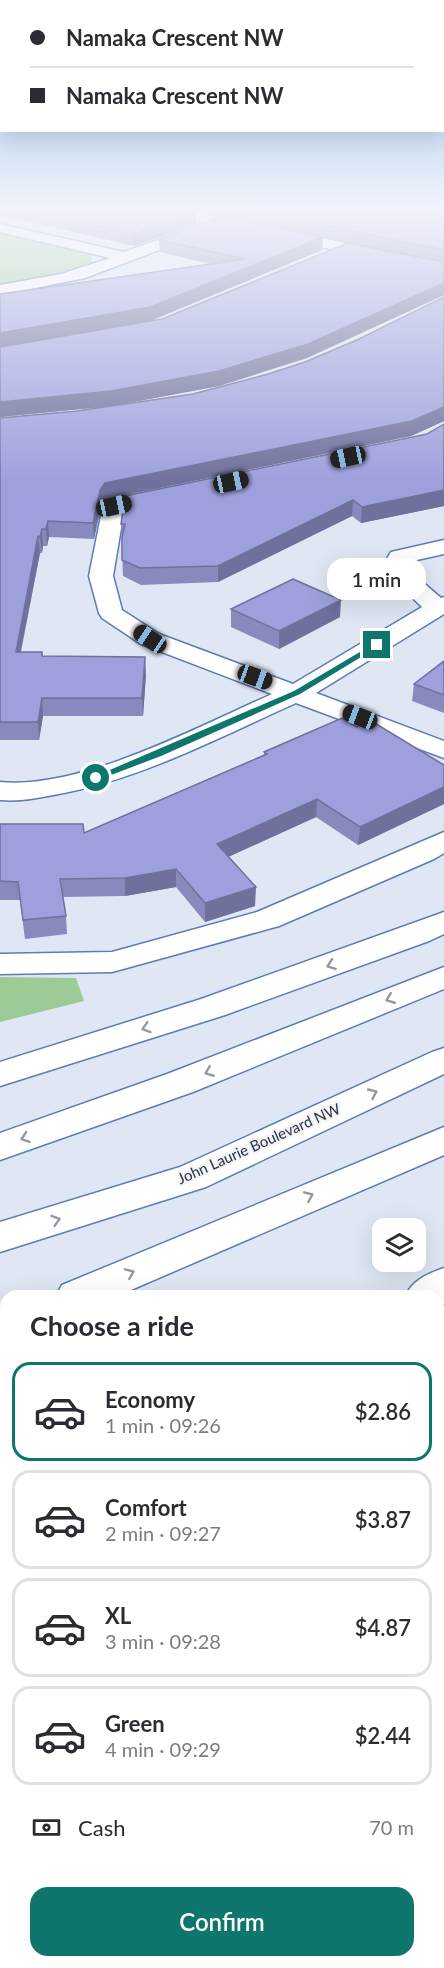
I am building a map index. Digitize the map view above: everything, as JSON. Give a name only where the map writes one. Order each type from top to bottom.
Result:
[{"type":"street","points":[[184,491],[114,506],[101,576],[111,613],[150,639],[444,750]]},
{"type":"street","points":[[0,791],[21,793],[96,778],[158,754],[297,693],[441,606],[393,568],[399,557],[444,547]]},
{"type":"street","points":[[0,964],[112,962],[257,922],[423,853],[444,841]]},
{"type":"street","points":[[0,1074],[213,1007],[418,934],[444,922]]},
{"type":"street","points":[[0,1147],[180,1083],[444,977]]},
{"type":"street","name":"John Laurie Boulevard NW","points":[[0,1238],[193,1177],[444,1060]]},
{"type":"street","points":[[90,1290],[444,1140]]},
{"type":"green space","points":[[0,977],[76,978],[84,1001],[0,1022]]},
{"type":"building","points":[[0,301],[165,301],[150,307],[0,333]]},
{"type":"building","points":[[206,301],[404,301],[308,344],[219,371],[111,391],[0,402],[0,347],[162,319]]},
{"type":"building","points":[[436,301],[444,301],[444,407],[412,421],[105,483],[100,490],[93,523],[48,521],[46,529],[42,529],[40,537],[38,536],[16,652],[42,652],[42,656],[145,657],[142,698],[42,698],[38,722],[0,722],[0,418],[77,411],[193,394],[305,362],[359,339]]},
{"type":"building","points":[[444,424],[444,490],[362,507],[353,500],[218,566],[140,568],[122,560],[122,538],[125,524],[121,524],[125,496],[427,434]]},
{"type":"building","points":[[293,579],[341,600],[279,631],[231,609]]},
{"type":"building","points":[[444,661],[444,695],[414,684]]},
{"type":"building","points":[[342,718],[357,727],[368,719],[444,765],[444,787],[360,827],[317,799],[217,844],[256,887],[205,903],[176,869],[125,878],[60,879],[66,916],[23,920],[18,882],[0,881],[0,824],[83,824],[84,833],[267,754],[264,752]]},
{"type":"route","points":[[96,778],[158,754],[297,693],[377,645]]}]
